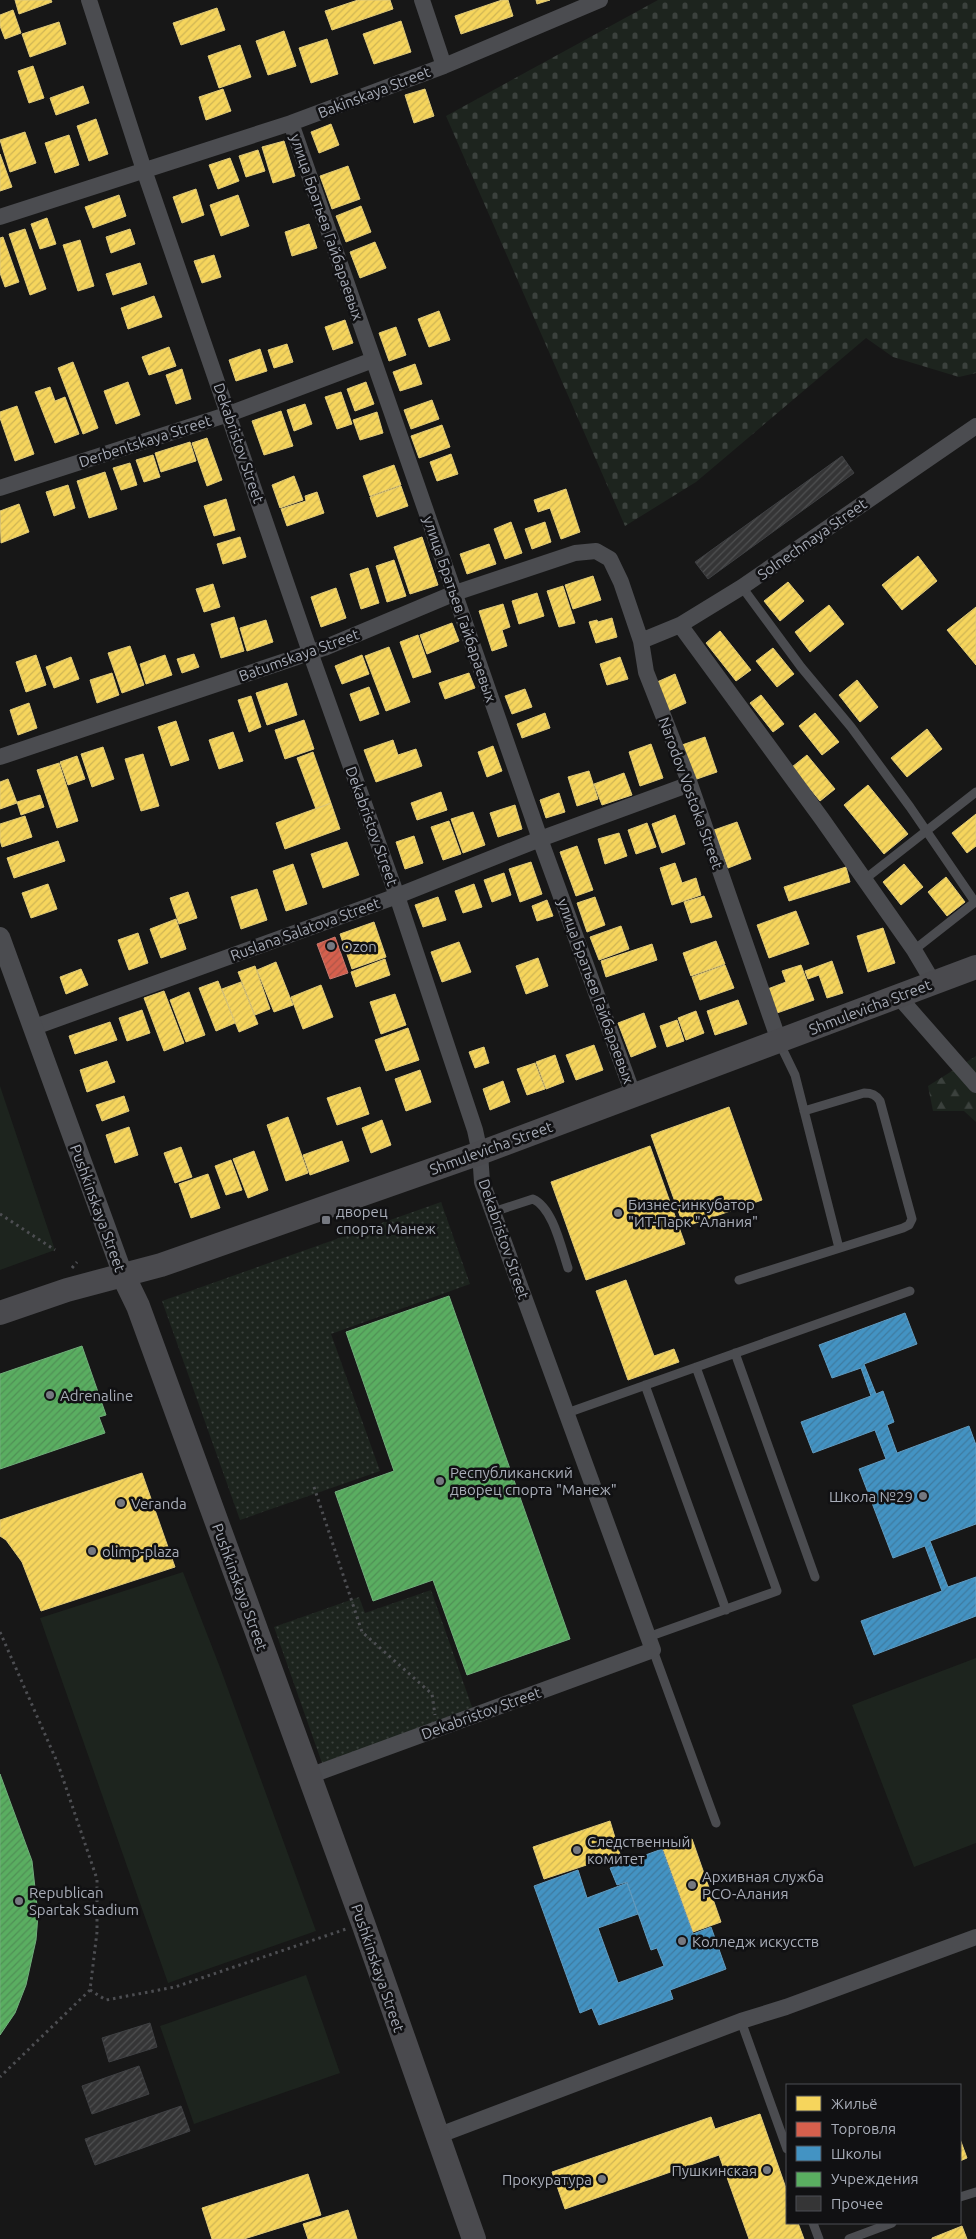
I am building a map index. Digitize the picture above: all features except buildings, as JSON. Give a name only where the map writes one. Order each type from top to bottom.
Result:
[{"type":"main road","name":"Shmulevicha Street","points":[[0,1313],[46,1297],[161,1265],[480,1153],[976,967]]},
{"type":"main road","name":"Pushkinskaya Street","points":[[123,1275],[138,1306],[363,1923],[474,2239]]},
{"type":"street","name":"Dekabristov Street","points":[[89,0],[144,170],[310,652],[397,896],[474,1130],[480,1153],[482,1182],[651,1644],[438,1729],[309,1776]]},
{"type":"street","points":[[422,0],[444,66]]},
{"type":"street","name":"Bakinskaya Street","points":[[0,217],[292,123],[444,66],[600,0]]},
{"type":"street","name":"улица Братьев Гайбараевых","points":[[292,123],[540,839],[634,1094]]},
{"type":"street","name":"Derbentskaya Street","points":[[0,488],[229,414],[373,360]]},
{"type":"street","name":"Solnechnaya Street","points":[[641,641],[680,624],[742,587],[976,426]]},
{"type":"street","name":"Batumskaya Street","points":[[0,757],[310,652],[455,593],[575,553],[596,551]]},
{"type":"street","name":"Narodov Vostoka Street","points":[[596,551],[610,559],[621,582],[641,641],[646,672],[690,784],[779,1041]]},
{"type":"street","points":[[680,624],[865,879],[914,950],[933,982]]},
{"type":"street","name":"Ruslana Salatova Street","points":[[32,1028],[397,896],[540,839],[690,784]]},
{"type":"street","name":"Pushkinskaya Street","points":[[0,937],[123,1275]]},
{"type":"street","points":[[898,996],[976,1086]]},
{"type":"street","points":[[437,2136],[741,2021],[786,2007],[976,1937]]},
{"type":"lane","points":[[742,587],[801,667],[851,727],[976,902],[914,950]]},
{"type":"lane","points":[[865,879],[976,792]]},
{"type":"lane","points":[[779,1041],[795,1075],[839,1248]]},
{"type":"lane","points":[[739,1280],[903,1228],[912,1219],[912,1213],[877,1096],[871,1093],[864,1093],[804,1112]]},
{"type":"lane","points":[[493,1212],[533,1199],[542,1203],[554,1228],[568,1268]]},
{"type":"lane","points":[[567,1413],[910,1291]]},
{"type":"lane","points":[[735,1353],[815,1577]]},
{"type":"lane","points":[[651,1644],[726,1610],[776,1591],[696,1367]]},
{"type":"lane","points":[[645,1385],[726,1610]]},
{"type":"lane","name":"Dekabristov Street","points":[[651,1644],[716,1823]]},
{"type":"lane","points":[[741,2021],[786,2146]]},
{"type":"lane","points":[[961,2197],[976,2192]]},
{"type":"lane","points":[[814,2224],[819,2239]]},
{"type":"lane","points":[[849,2239],[889,2224]]},
{"type":"path","points":[[0,1214],[55,1250]]},
{"type":"path","points":[[314,1487],[362,1632],[432,1694],[438,1729]]},
{"type":"path","points":[[0,1632],[58,1764],[97,1879],[97,1932],[90,1990],[0,2077]]},
{"type":"path","points":[[90,1990],[106,2000],[175,1987],[363,1923]]},
{"type":"green space","points":[[658,0],[976,0],[976,373],[959,377],[893,357],[866,338],[696,482],[625,526],[446,116]]},
{"type":"green space","points":[[976,1056],[976,1122],[964,1111],[933,1111],[928,1086]]},
{"type":"green space","points":[[0,1086],[55,1250],[0,1270]]},
{"type":"green space","points":[[441,1202],[470,1284],[331,1334],[380,1471],[240,1520],[162,1301]]},
{"type":"green space","points":[[183,1572],[221,1670],[316,1931],[168,1983],[40,1618]]},
{"type":"green space","points":[[431,1590],[473,1710],[322,1763],[274,1627],[359,1597],[365,1613]]},
{"type":"green space","points":[[976,1658],[976,1843],[914,1867],[852,1705]]},
{"type":"green space","points":[[306,1975],[340,2073],[194,2124],[160,2026]]},
{"type":"place","name":"Ozon","points":[[331,946]]},
{"type":"place","name":"Бизнес-инкубатор \"ИТ-Парк \"Алания\"","points":[[618,1213]]},
{"type":"place","name":"дворец спорта Манеж","points":[[326,1220]]},
{"type":"place","name":"Adrenaline","points":[[50,1395]]},
{"type":"place","name":"Республиканский дворец спорта \"Манеж\"","points":[[440,1481]]},
{"type":"place","name":"Школа №29","points":[[923,1496]]},
{"type":"place","name":"Veranda","points":[[121,1503]]},
{"type":"place","name":"olimp-plaza","points":[[92,1551]]},
{"type":"place","name":"Следственный комитет","points":[[577,1850]]},
{"type":"place","name":"Архивная служба РСО-Алания","points":[[692,1885]]},
{"type":"place","name":"Republican Spartak Stadium","points":[[19,1901]]},
{"type":"place","name":"Колледж искусств","points":[[682,1941]]},
{"type":"place","name":"Пушкинская","points":[[767,2170]]},
{"type":"place","name":"Прокуратура","points":[[602,2179]]}]
